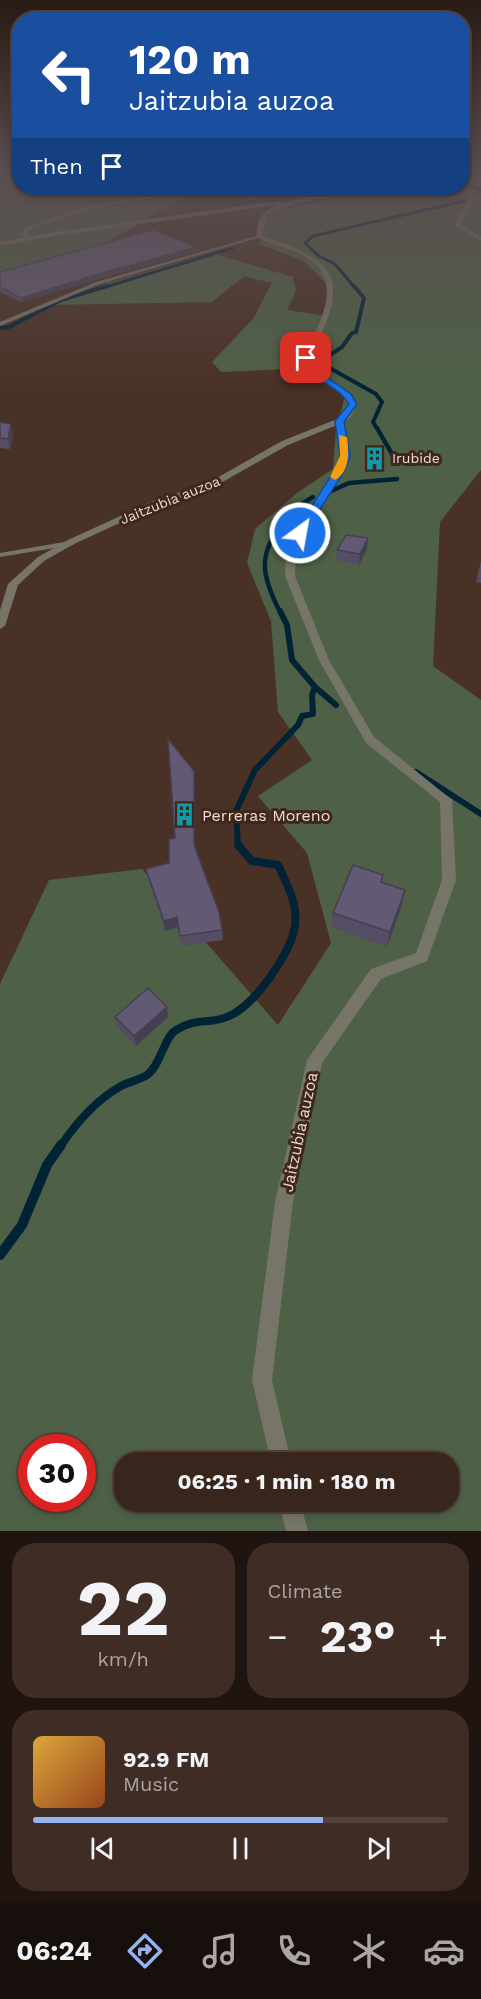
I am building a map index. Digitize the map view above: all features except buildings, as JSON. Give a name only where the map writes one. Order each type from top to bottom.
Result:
[{"type":"street","name":"Jaitzubia auzoa","points":[[0,626],[13,584],[41,559],[156,503],[209,486],[285,443],[347,416],[353,404],[348,396],[311,370],[306,358],[332,303],[329,272],[314,257],[291,247]]},
{"type":"street","name":"Jaitzubia auzoa","points":[[279,1452],[262,1380],[284,1202],[315,1060],[376,974],[422,957],[449,879],[446,800],[370,740],[324,660],[290,576],[291,546],[340,470],[345,456],[340,421]]},
{"type":"street","points":[[293,1512],[297,1531]]},
{"type":"lane","points":[[0,324],[98,284],[223,247]]},
{"type":"lane","points":[[0,555],[71,543]]},
{"type":"green space","points":[[0,247],[93,247],[0,275]]},
{"type":"green space","points":[[268,247],[481,247],[481,470],[440,522],[433,666],[481,700],[481,1531],[0,1531],[0,984],[49,880],[142,869],[278,1025],[331,943],[307,853],[258,796],[312,760],[278,712],[271,621],[247,563],[255,529],[297,493],[333,469],[336,430],[345,396],[313,368],[221,372],[212,362],[253,319],[272,283],[244,276],[212,302],[47,305],[104,284],[211,253],[293,277],[296,291],[287,310],[327,316],[335,292],[304,261]]},
{"type":"waterway","points":[[310,247],[319,256],[335,264],[355,288]]},
{"type":"waterway","points":[[102,288],[233,248]]},
{"type":"waterway","points":[[0,328],[9,327],[61,300],[107,286]]},
{"type":"waterway","points":[[354,286],[364,298],[356,332],[352,333],[342,347],[319,362],[376,394],[382,402],[373,422],[378,430]]},
{"type":"waterway","points":[[377,428],[392,454]]},
{"type":"waterway","points":[[331,491],[349,483],[397,479]]},
{"type":"waterway","points":[[280,612],[266,576],[266,555],[269,544],[298,508],[313,497]]},
{"type":"waterway","points":[[280,611],[287,625],[292,660],[315,687]]},
{"type":"waterway","points":[[238,846],[236,811],[255,770],[298,725],[302,716],[313,714],[312,695],[315,687]]},
{"type":"waterway","points":[[315,687],[336,705]]},
{"type":"waterway","points":[[416,772],[481,814]]},
{"type":"waterway","points":[[60,1147],[80,1121],[103,1098],[121,1086],[144,1077],[152,1070],[168,1039],[176,1030],[189,1024],[218,1020],[235,1013],[258,993],[278,965],[292,938],[295,926],[295,910],[291,894],[278,865],[252,861],[238,845]]},
{"type":"waterway","points":[[0,1255],[22,1225],[47,1165],[61,1145]]},
{"type":"slow traffic","points":[[335,477],[345,456],[342,437]]},
{"type":"place","name":"Irubide","points":[[374,458]]},
{"type":"place","name":"Perreras Moreno","points":[[184,815]]},
{"type":"route","points":[[300,533],[325,490],[340,470],[345,456],[340,421],[347,416],[353,404],[348,396],[311,370],[306,358]]}]
